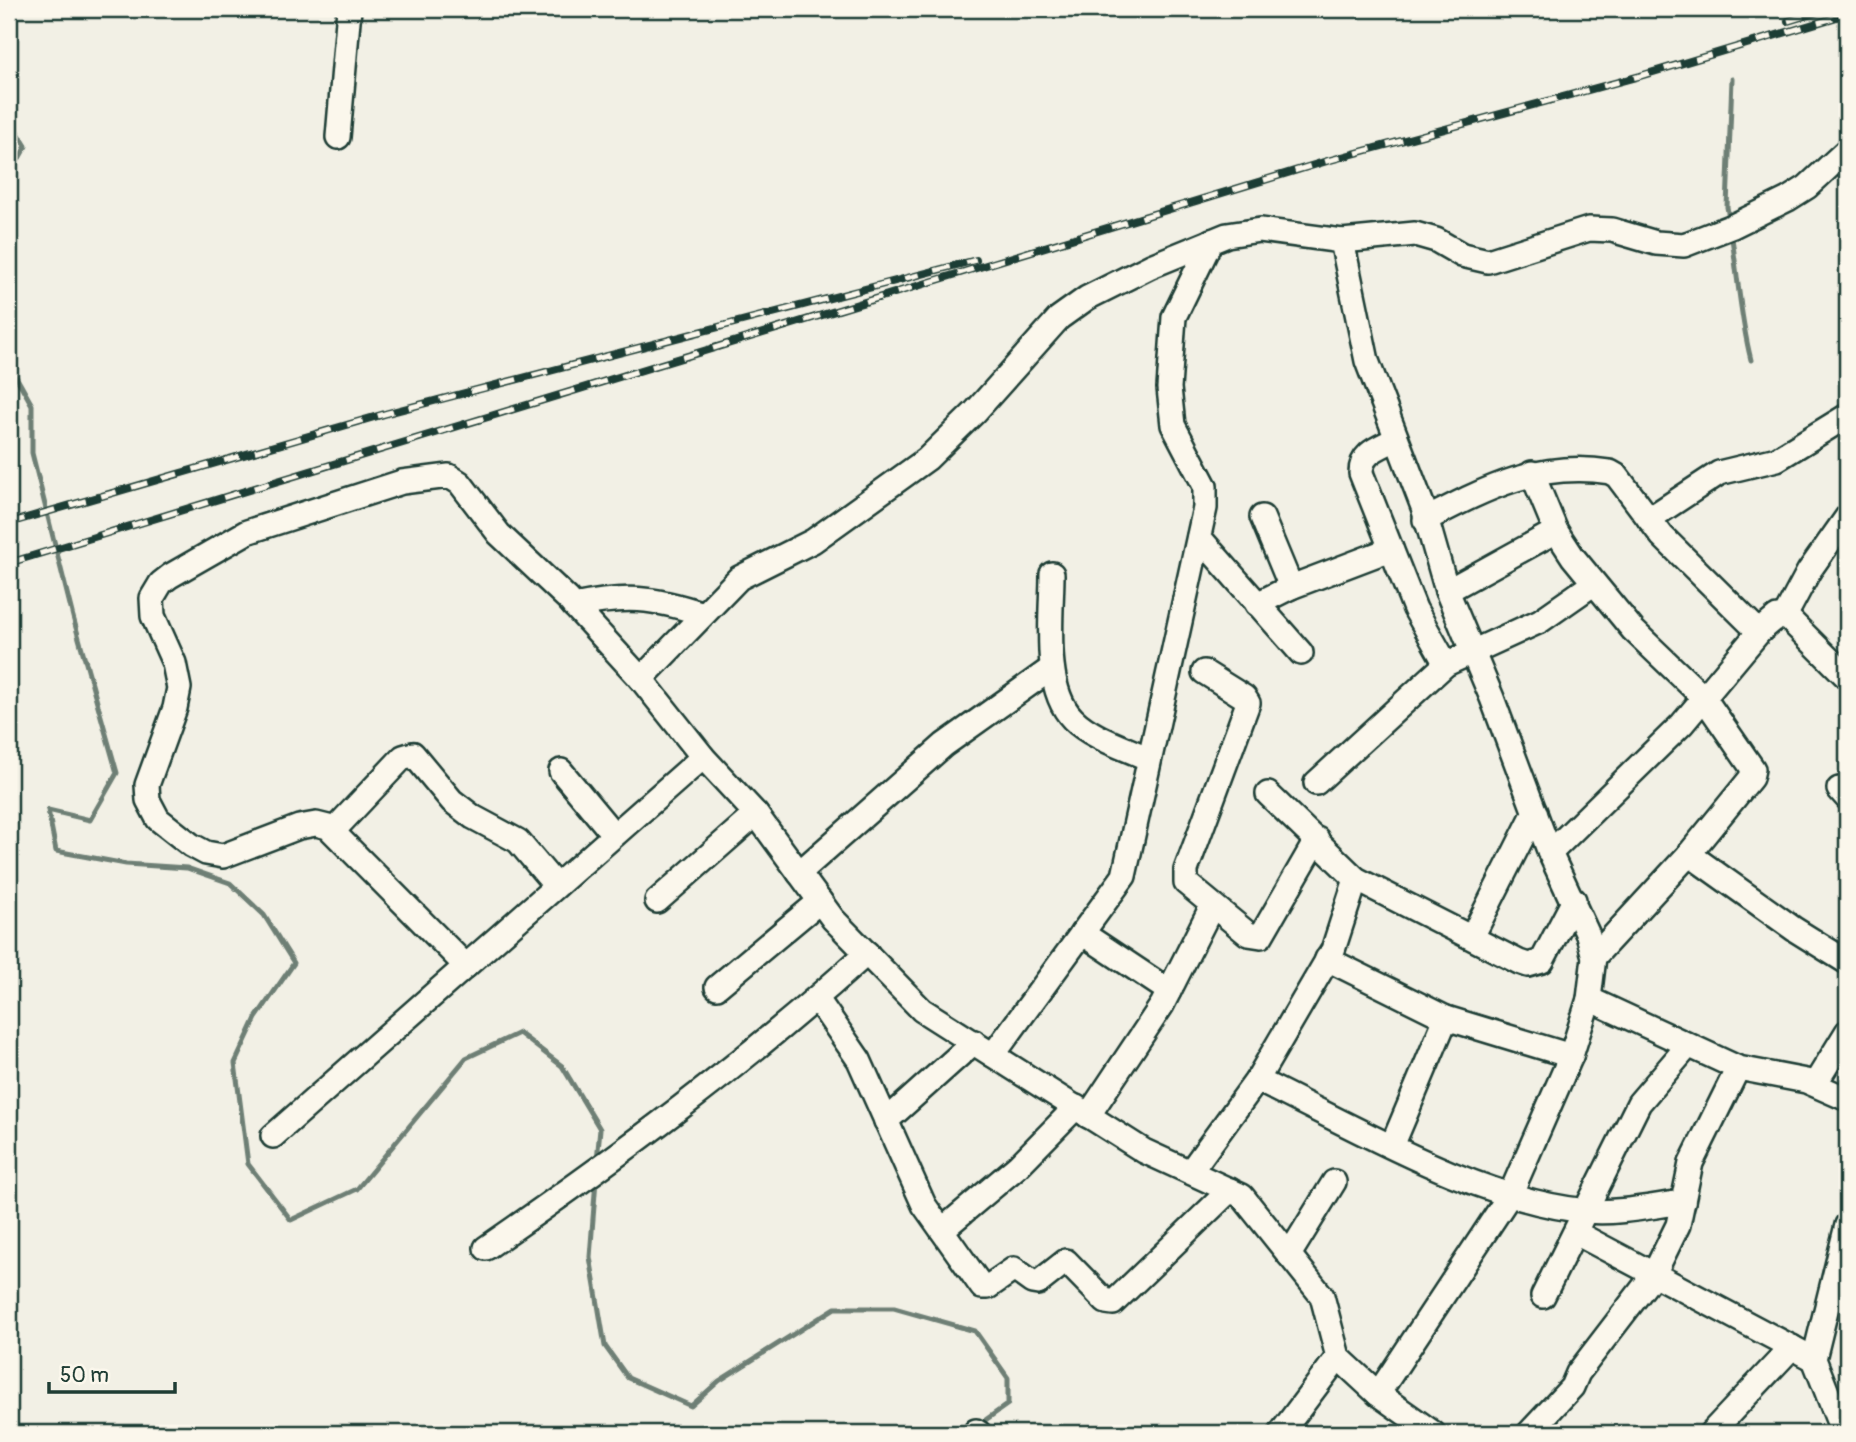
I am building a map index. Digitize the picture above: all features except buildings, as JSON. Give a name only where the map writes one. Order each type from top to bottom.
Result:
[{"type":"street","points":[[338,137],[349,9]]},
{"type":"street","points":[[641,679],[739,578],[813,541],[927,459],[975,412],[1047,329],[1074,307],[1151,266],[1212,241],[1241,232],[1260,230],[1342,241],[1415,234],[1436,240],[1462,255],[1488,261],[1589,229],[1612,230],[1684,245],[1726,229],[1807,187],[1847,150]]},
{"type":"street","points":[[887,1121],[983,1049],[1082,933],[1124,876],[1199,537],[1206,492],[1173,425],[1169,388],[1171,335],[1178,307],[1212,241]]},
{"type":"street","points":[[1342,241],[1367,361],[1425,520],[1447,591],[1492,698],[1550,853],[1574,900],[1594,957],[1589,999],[1571,1056],[1511,1193],[1378,1394]]},
{"type":"street","points":[[1649,519],[1719,473],[1777,459],[1847,416]]},
{"type":"street","points":[[1396,439],[1368,453],[1361,467],[1362,479],[1419,618],[1446,664]]},
{"type":"street","points":[[1425,520],[1487,489],[1532,472],[1610,472],[1617,476],[1662,536],[1759,632]]},
{"type":"street","points":[[1532,472],[1556,531],[1593,584],[1633,630],[1704,698],[1753,769],[1751,778],[1689,854],[1594,957]]},
{"type":"street","points":[[466,966],[333,831],[322,824],[308,824],[223,856],[206,853],[191,845],[158,819],[148,800],[147,785],[176,708],[179,688],[174,663],[151,607],[152,598],[161,583],[201,556],[247,532],[344,498],[401,482],[443,475],[460,483],[499,534],[574,606],[641,679],[703,757],[756,814],[820,901],[922,1010],[1144,1151],[1242,1196],[1322,1296],[1338,1357],[1378,1394],[1433,1433]]},
{"type":"street","points":[[1262,517],[1291,587]]},
{"type":"street","points":[[1784,616],[1809,571],[1847,517]]},
{"type":"street","points":[[1447,591],[1556,531]]},
{"type":"street","points":[[1199,537],[1301,653]]},
{"type":"street","points":[[1257,604],[1291,587],[1391,549]]},
{"type":"street","points":[[1052,574],[1052,668],[1060,702],[1072,719],[1149,760]]},
{"type":"street","points":[[1316,783],[1446,664],[1541,621],[1593,584]]},
{"type":"street","points":[[574,606],[629,597],[660,601],[703,614]]},
{"type":"street","points":[[1550,853],[1704,698],[1759,632],[1777,617],[1784,616]]},
{"type":"street","points":[[1784,616],[1847,676]]},
{"type":"street","points":[[799,873],[923,763],[1052,668]]},
{"type":"street","points":[[1204,672],[1244,697],[1248,703],[1186,870],[1186,883],[1248,934],[1261,936],[1317,839]]},
{"type":"street","points":[[333,831],[403,757],[413,754],[452,801],[473,817],[517,841],[556,886]]},
{"type":"street","points":[[273,1136],[703,757]]},
{"type":"street","points":[[562,771],[614,835]]},
{"type":"street","points":[[1268,794],[1356,879],[1519,962],[1535,964],[1548,954],[1574,900]]},
{"type":"street","points":[[1472,937],[1535,812]]},
{"type":"street","points":[[657,901],[756,814]]},
{"type":"street","points":[[1689,854],[1794,929],[1847,962]]},
{"type":"street","points":[[1190,1172],[1257,1080],[1328,959],[1356,879]]},
{"type":"street","points":[[717,987],[820,901]]},
{"type":"street","points":[[942,1230],[1082,1112],[1169,991],[1212,906]]},
{"type":"street","points":[[1082,933],[1169,991]]},
{"type":"street","points":[[486,1248],[619,1155],[817,999],[867,953]]},
{"type":"street","points":[[1328,959],[1446,1018],[1571,1056]]},
{"type":"street","points":[[817,999],[859,1060],[916,1188],[982,1287],[988,1287],[1014,1269],[1032,1282],[1038,1283],[1066,1261],[1110,1304],[1230,1190]]},
{"type":"street","points":[[1589,999],[1687,1047],[1738,1068],[1815,1084],[1847,1099]]},
{"type":"street","points":[[1392,1146],[1446,1018]]},
{"type":"street","points":[[1815,1084],[1847,1032]]},
{"type":"street","points":[[1543,1296],[1639,1103],[1687,1047]]},
{"type":"street","points":[[1529,1433],[1572,1387],[1578,1373],[1654,1274],[1678,1225],[1691,1163],[1738,1068]]},
{"type":"street","points":[[1257,1080],[1459,1178],[1511,1193],[1587,1211],[1631,1209],[1683,1202]]},
{"type":"street","points":[[1289,1255],[1334,1182]]},
{"type":"street","points":[[1842,1432],[1814,1359],[1847,1225]]},
{"type":"street","points":[[1576,1233],[1814,1359]]},
{"type":"street","points":[[1711,1433],[1792,1347]]},
{"type":"street","points":[[1281,1433],[1338,1357]]},
{"type":"waterway","points":[[1730,223],[1727,207],[1732,79]]},
{"type":"waterway","points":[[9,118],[26,146],[9,176]]},
{"type":"waterway","points":[[1731,232],[1751,360]]},
{"type":"waterway","points":[[9,356],[10,366],[32,405],[32,453],[73,617],[117,773],[90,820],[48,810],[56,851],[126,864],[187,868],[230,883],[264,915],[294,963],[256,1018],[235,1063],[248,1164],[291,1220],[357,1189],[466,1058],[519,1033],[562,1066],[600,1129],[597,1160]]},
{"type":"waterway","points":[[596,1180],[590,1257],[605,1346],[628,1378],[691,1406],[719,1381],[835,1308],[894,1308],[975,1331],[1008,1378],[1008,1404],[977,1426],[954,1433]]},
{"type":"railway","points":[[1788,21],[1828,9]]},
{"type":"railway","points":[[9,563],[1327,161],[1640,76],[1847,14]]},
{"type":"railway","points":[[9,523],[388,413],[976,260]]}]
